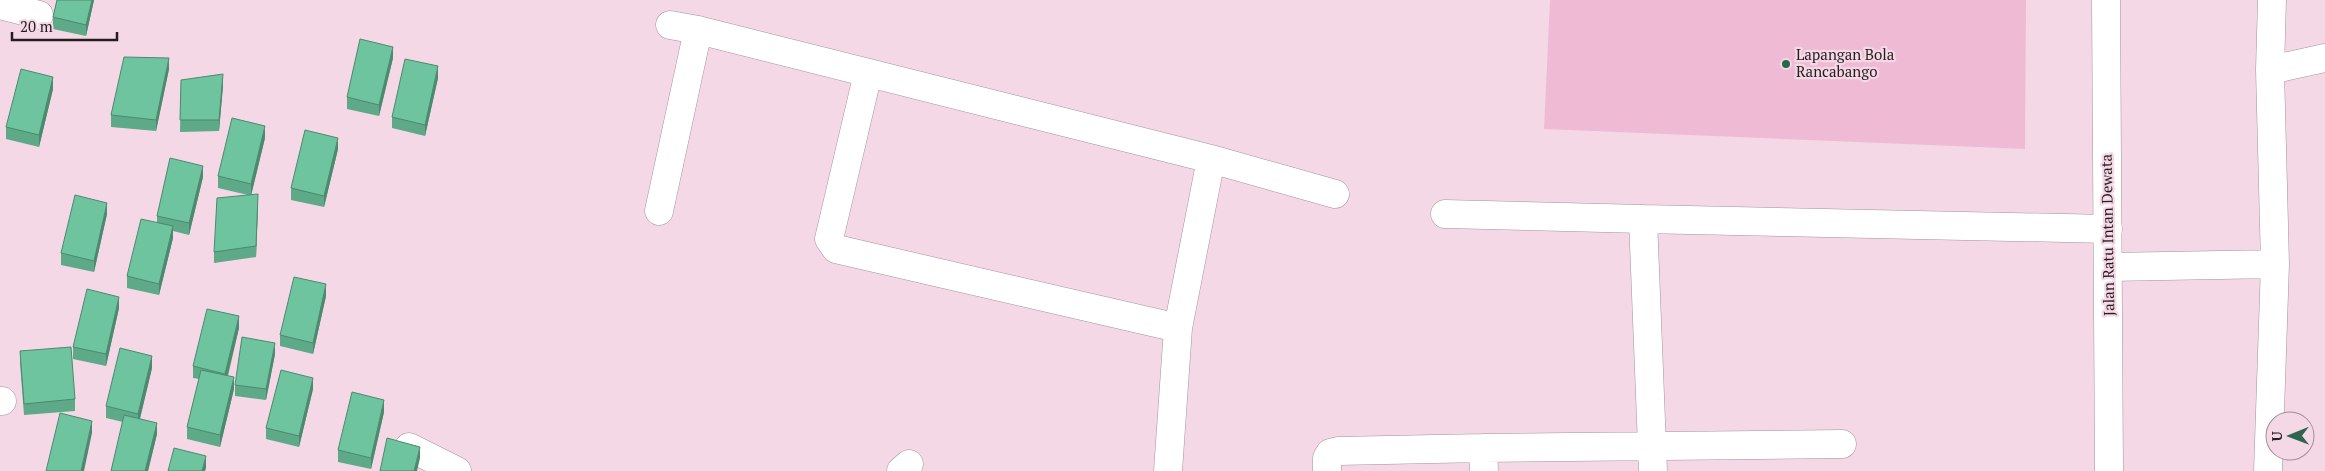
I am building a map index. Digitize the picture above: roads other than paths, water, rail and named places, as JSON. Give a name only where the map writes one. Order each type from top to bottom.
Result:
[{"type":"street","name":"Jalan Ratu Intan Dewata","points":[[2106,0],[2109,471]]},
{"type":"street","points":[[2268,471],[2274,264],[2270,70],[2272,0]]},
{"type":"street","points":[[0,4],[39,15]]},
{"type":"street","points":[[670,25],[698,30],[1211,159],[1335,194]]},
{"type":"street","points":[[659,211],[698,30]]},
{"type":"street","points":[[2270,70],[2325,58]]},
{"type":"street","points":[[868,73],[829,239],[836,249],[1178,328]]},
{"type":"street","points":[[1168,471],[1178,328],[1211,159]]},
{"type":"street","points":[[1446,214],[2108,229]]},
{"type":"street","points":[[1643,219],[1652,459]]},
{"type":"street","points":[[2109,267],[2274,264]]},
{"type":"street","points":[[1327,471],[1327,458],[1330,453],[1338,451],[1484,460],[1652,459],[1842,444]]},
{"type":"street","points":[[408,447],[457,471]]},
{"type":"place","name":"Lapangan Bola Rancabango","points":[[1786,64]]}]
